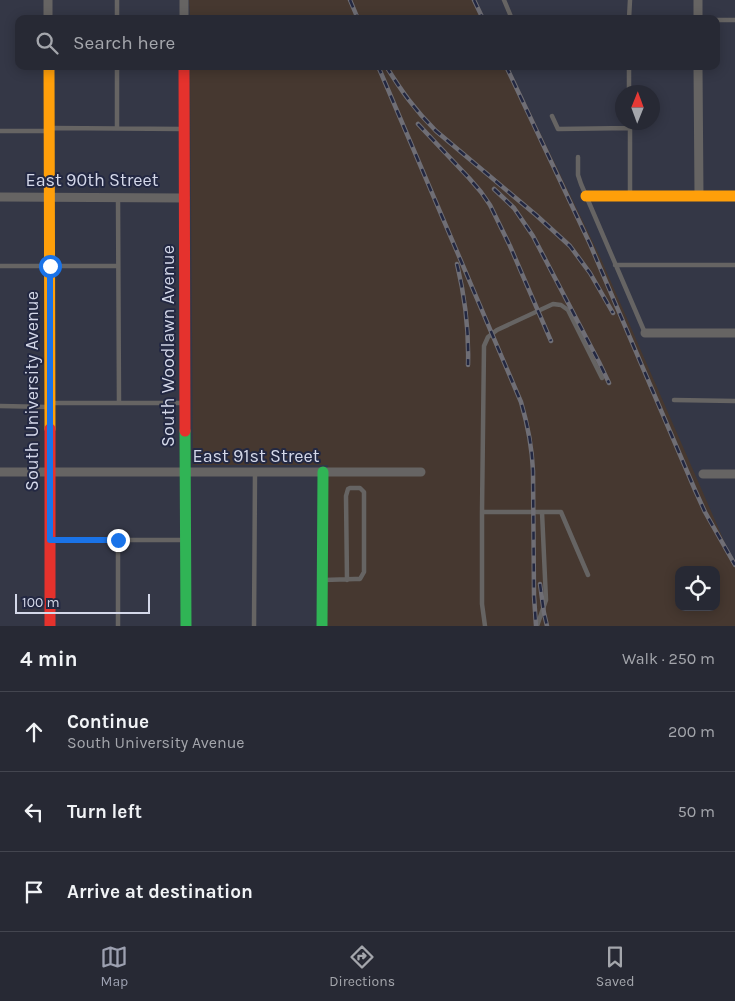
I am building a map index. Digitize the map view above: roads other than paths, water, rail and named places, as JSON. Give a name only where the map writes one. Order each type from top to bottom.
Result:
[{"type":"street","points":[[48,0],[48,15]]},
{"type":"street","points":[[184,0],[184,15]]},
{"type":"street","points":[[698,0],[698,15]]},
{"type":"street","name":"South University Avenue","points":[[49,70],[50,626]]},
{"type":"street","name":"South Woodlawn Avenue","points":[[184,70],[186,626]]},
{"type":"street","points":[[698,70],[699,196]]},
{"type":"street","points":[[586,196],[735,196]]},
{"type":"street","name":"East 90th Street","points":[[0,197],[185,198]]},
{"type":"street","points":[[645,333],[735,333]]},
{"type":"street","name":"East 91st Street","points":[[0,472],[421,472]]},
{"type":"street","points":[[322,626],[323,472]]},
{"type":"street","points":[[703,474],[735,474]]},
{"type":"lane","points":[[117,15],[118,0]]},
{"type":"lane","points":[[504,0],[510,15]]},
{"type":"lane","points":[[630,0],[630,15]]},
{"type":"lane","points":[[720,20],[735,20]]},
{"type":"lane","points":[[117,70],[117,128]]},
{"type":"lane","points":[[629,70],[630,85]]},
{"type":"lane","points":[[552,116],[558,129],[615,126]]},
{"type":"lane","points":[[0,131],[117,128],[184,129]]},
{"type":"lane","points":[[630,130],[630,196]]},
{"type":"lane","points":[[578,157],[578,175],[645,333]]},
{"type":"lane","points":[[118,198],[119,403]]},
{"type":"lane","points":[[616,265],[735,264]]},
{"type":"lane","points":[[0,266],[118,266]]},
{"type":"lane","points":[[484,626],[482,604],[482,512],[484,346],[488,337],[497,330],[553,304],[561,306],[568,310],[602,378]]},
{"type":"lane","points":[[674,400],[735,401]]},
{"type":"lane","points":[[0,406],[185,403]]},
{"type":"lane","points":[[254,626],[255,472]]},
{"type":"lane","points":[[322,580],[347,580],[360,579],[364,572],[364,492],[360,488],[348,489],[346,496],[347,580]]},
{"type":"lane","points":[[482,512],[561,512],[588,575]]},
{"type":"lane","points":[[537,626],[546,600],[542,512]]},
{"type":"lane","points":[[50,540],[186,540]]},
{"type":"lane","points":[[118,540],[118,626]]},
{"type":"railway","points":[[350,0],[356,15]]},
{"type":"railway","points":[[474,0],[481,15]]},
{"type":"railway","points":[[380,70],[521,402],[526,419],[533,471],[536,626]]},
{"type":"railway","points":[[389,70],[409,100],[436,131],[570,246],[590,273],[613,313]]},
{"type":"railway","points":[[508,70],[590,244],[705,512],[735,565]]},
{"type":"railway","points":[[418,124],[469,178],[490,205],[551,341]]},
{"type":"railway","points":[[494,189],[514,208],[533,236],[609,383]]},
{"type":"railway","points":[[457,264],[466,314],[468,365]]},
{"type":"railway","points":[[540,584],[547,626]]}]
